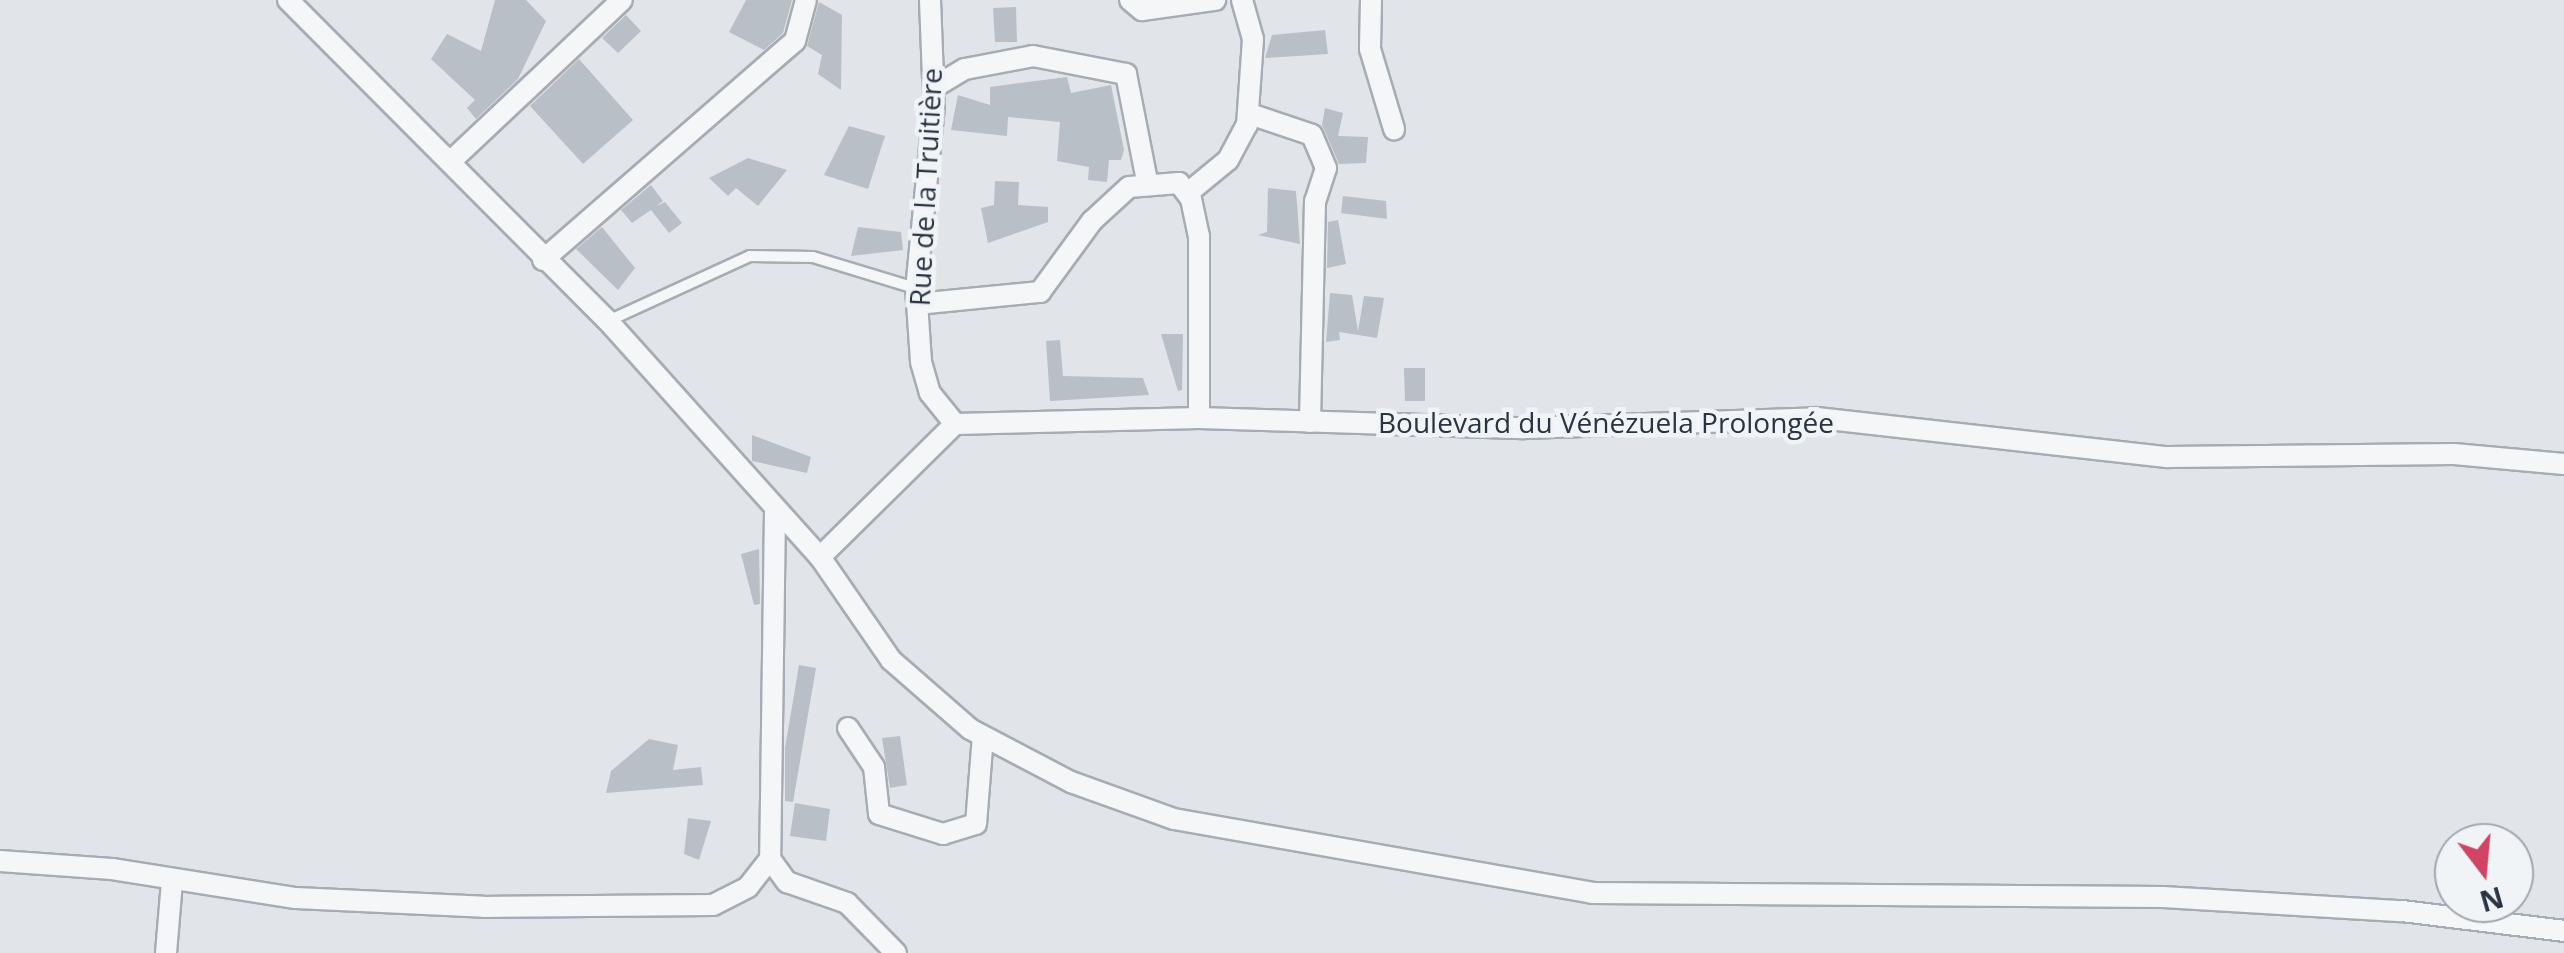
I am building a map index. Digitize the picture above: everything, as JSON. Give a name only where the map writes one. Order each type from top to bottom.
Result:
[{"type":"street","points":[[288,0],[608,321],[774,512],[820,557],[892,660],[983,736],[1071,782],[1174,819],[1592,892],[2220,900],[2564,931]]},
{"type":"street","points":[[450,162],[622,0]]},
{"type":"street","points":[[543,260],[783,53],[795,41],[806,0]]},
{"type":"street","name":"Rue de la Truitière","points":[[930,0],[933,88],[916,296],[930,393],[954,424]]},
{"type":"street","points":[[1130,0],[1142,10],[1215,0]]},
{"type":"street","points":[[1189,192],[1228,160],[1250,114],[1253,39],[1242,0]]},
{"type":"street","points":[[1371,0],[1370,49],[1394,129]]},
{"type":"street","points":[[933,88],[965,69],[1032,56],[1126,74],[1147,181]]},
{"type":"street","points":[[1250,114],[1312,135],[1326,168],[1315,201],[1310,422]]},
{"type":"street","points":[[1147,181],[1189,192]]},
{"type":"street","points":[[916,296],[1040,292],[1092,220],[1147,181]]},
{"type":"street","points":[[1189,192],[1198,236],[1199,418]]},
{"type":"street","name":"Boulevard du Vénézuela Prolongée","points":[[954,424],[1199,418],[1524,428],[1818,418],[2168,457],[2454,454],[2564,464]]},
{"type":"street","points":[[820,557],[954,424]]},
{"type":"street","points":[[0,861],[112,869],[172,882],[484,907],[712,905],[748,887],[770,859],[774,512]]},
{"type":"street","points":[[848,728],[874,766],[879,814],[942,834],[976,824],[983,736]]},
{"type":"street","points":[[770,859],[788,882],[847,903],[896,953]]},
{"type":"street","points":[[166,953],[172,882]]},
{"type":"lane","points":[[608,321],[750,256],[813,257],[916,296]]},
{"type":"building","points":[[495,0],[526,0],[546,21],[518,79],[476,119],[467,108],[475,100],[431,59],[447,34],[481,51]]},
{"type":"building","points":[[746,0],[792,0],[783,33],[764,50],[729,32]]},
{"type":"building","points":[[819,2],[842,15],[841,90],[818,74],[822,55],[807,46]]},
{"type":"building","points":[[1016,7],[1017,42],[995,42],[993,8]]},
{"type":"building","points":[[626,15],[641,31],[618,53],[602,38]]},
{"type":"building","points":[[1325,30],[1328,54],[1265,58],[1272,35]]},
{"type":"building","points":[[579,59],[633,120],[583,164],[530,106]]},
{"type":"building","points":[[1067,77],[1071,93],[1111,85],[1124,150],[1121,160],[1109,160],[1107,182],[1088,180],[1089,167],[1057,161],[1060,122],[1008,117],[1007,136],[951,130],[958,95],[990,105],[990,87]]},
{"type":"building","points":[[1325,108],[1343,113],[1338,136],[1368,137],[1366,163],[1339,164],[1322,125]]},
{"type":"building","points":[[849,126],[885,136],[868,189],[824,175]]},
{"type":"building","points":[[748,158],[787,170],[758,206],[736,188],[728,196],[709,178]]},
{"type":"building","points":[[995,181],[1019,182],[1018,205],[1048,207],[1048,222],[988,243],[981,208],[994,205]]},
{"type":"building","points":[[651,185],[663,201],[656,206],[665,202],[682,223],[669,233],[651,210],[632,223],[621,210]]},
{"type":"building","points":[[1268,188],[1296,191],[1300,244],[1258,235],[1267,232]]},
{"type":"building","points":[[1343,196],[1386,201],[1387,219],[1341,213]]},
{"type":"building","points":[[1338,220],[1346,264],[1327,268],[1328,222]]},
{"type":"building","points":[[602,227],[635,268],[618,290],[576,249]]},
{"type":"building","points":[[858,227],[901,232],[903,250],[851,256]]},
{"type":"building","points":[[1330,293],[1352,295],[1358,331],[1364,296],[1384,298],[1377,338],[1339,332],[1340,340],[1326,342]]},
{"type":"building","points":[[1161,334],[1183,334],[1182,390],[1178,391]]},
{"type":"building","points":[[1060,340],[1063,376],[1143,378],[1149,395],[1050,401],[1046,341]]},
{"type":"building","points":[[1404,368],[1425,368],[1425,401],[1405,401]]},
{"type":"building","points":[[752,435],[811,457],[807,473],[752,461]]},
{"type":"building","points":[[759,549],[760,604],[754,605],[741,554]]},
{"type":"building","points":[[799,665],[816,668],[793,802],[785,801],[785,748]]},
{"type":"building","points":[[900,736],[907,785],[890,788],[882,738]]},
{"type":"building","points":[[649,739],[678,745],[673,770],[701,767],[703,785],[606,793],[611,771]]},
{"type":"building","points":[[795,803],[830,809],[826,841],[790,836]]},
{"type":"building","points":[[688,818],[711,821],[699,860],[684,854]]}]
